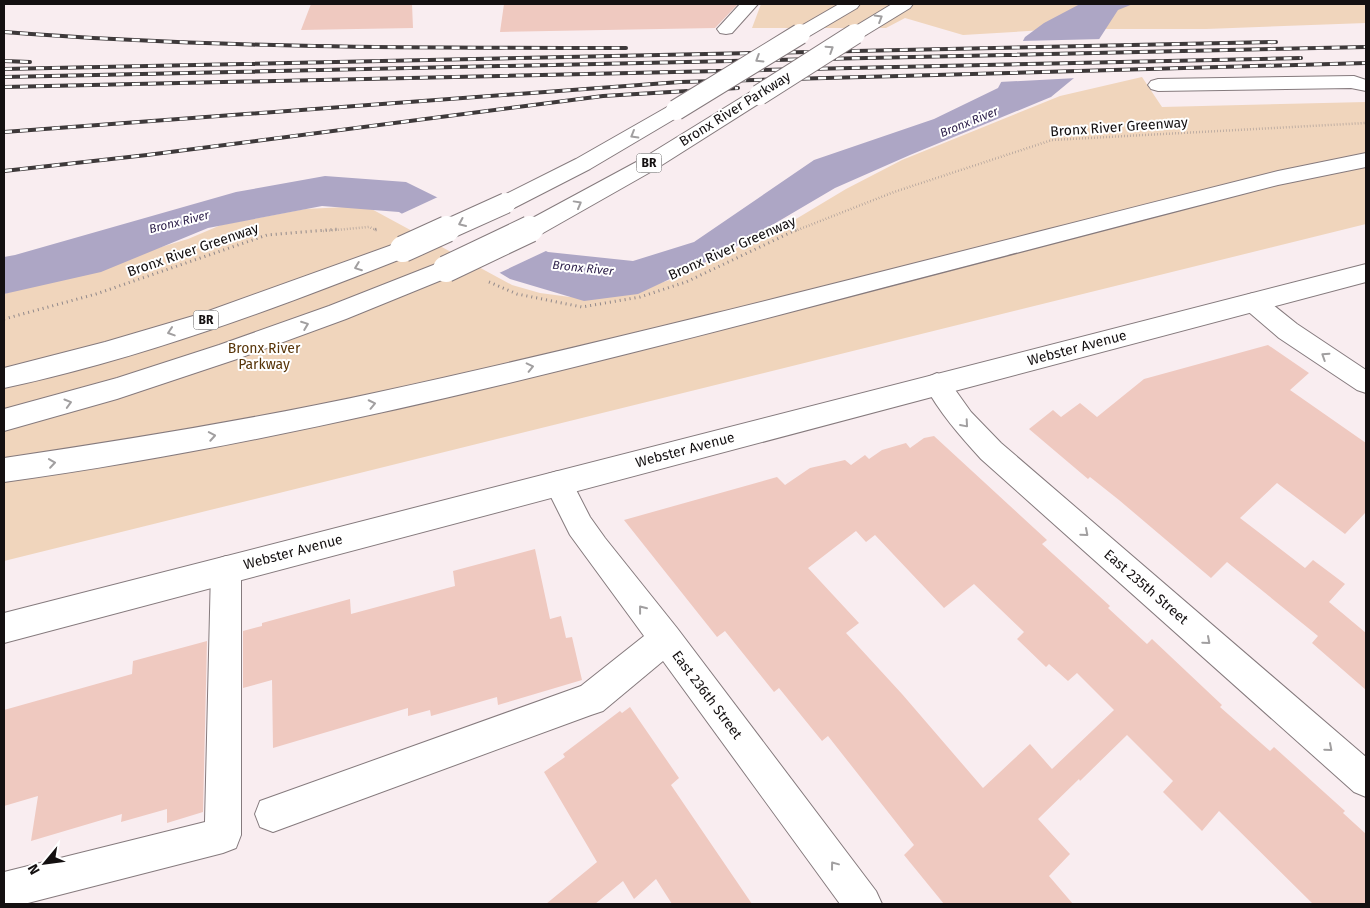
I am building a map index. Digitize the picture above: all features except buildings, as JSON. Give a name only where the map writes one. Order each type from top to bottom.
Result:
[{"type":"main road","points":[[726,29],[749,4]]},
{"type":"main road","name":"BR","points":[[4,378],[173,331],[306,286],[403,249],[506,203],[583,164],[851,4]]},
{"type":"main road","name":"Bronx River Parkway","points":[[4,420],[99,394],[220,355],[335,314],[446,269],[535,227],[646,165],[904,4]]},
{"type":"main road","points":[[1158,85],[1354,82],[1363,86]]},
{"type":"main road","points":[[4,470],[229,434],[396,399],[600,351],[1278,178],[1366,160]]},
{"type":"main road","name":"Webster Avenue","points":[[4,628],[1366,272]]},
{"type":"main road","points":[[1253,302],[1288,332],[1366,383]]},
{"type":"main road","name":"East 235th Street","points":[[937,384],[962,420],[991,451],[1366,780]]},
{"type":"main road","name":"East 236th Street","points":[[558,483],[580,526],[595,548],[666,639],[863,904]]},
{"type":"main road","points":[[4,891],[223,835],[226,570]]},
{"type":"main road","points":[[273,814],[591,699],[666,639]]},
{"type":"path","name":"Bronx River Greenway","points":[[487,282],[517,294],[582,307],[640,297],[686,282],[803,227],[894,192],[1052,140],[1366,123]]},
{"type":"path","name":"Bronx River Greenway","points":[[4,319],[96,294],[158,271],[267,235],[369,227],[382,232]]},
{"type":"green space","points":[[761,4],[1366,4],[1366,23],[1206,29],[1061,29],[963,35],[905,18],[886,28],[752,28]]},
{"type":"green space","name":"Bronx River Parkway","points":[[1142,77],[1162,107],[1366,102],[1366,224],[4,561],[4,294],[188,239],[221,225],[305,209],[366,206],[512,285],[540,293],[599,298],[633,291],[670,280],[791,222],[846,189],[902,160],[1060,96]]},
{"type":"water","name":"Bronx River","points":[[1080,4],[1133,4],[1118,10],[1074,78],[1051,97],[835,188],[723,254],[638,294],[584,301],[510,279],[399,212],[322,206],[208,228],[101,272],[4,294],[4,257],[236,192],[325,176],[406,182],[548,252],[633,261],[694,242],[814,160],[934,119],[998,88],[1025,37],[1044,23]]},
{"type":"pier","points":[[1103,39],[1077,78],[999,82],[1020,41]]},
{"type":"pier","points":[[440,196],[548,250],[497,274],[399,215]]},
{"type":"railway","points":[[4,32],[237,44],[626,48]]},
{"type":"railway","points":[[4,69],[1276,42]]},
{"type":"railway","points":[[4,77],[1366,47]]},
{"type":"railway","points":[[4,87],[1301,58]]},
{"type":"railway","points":[[4,61],[30,62]]},
{"type":"railway","points":[[4,132],[680,82],[1366,63]]},
{"type":"railway","points":[[4,171],[147,155],[603,96],[738,88]]}]
